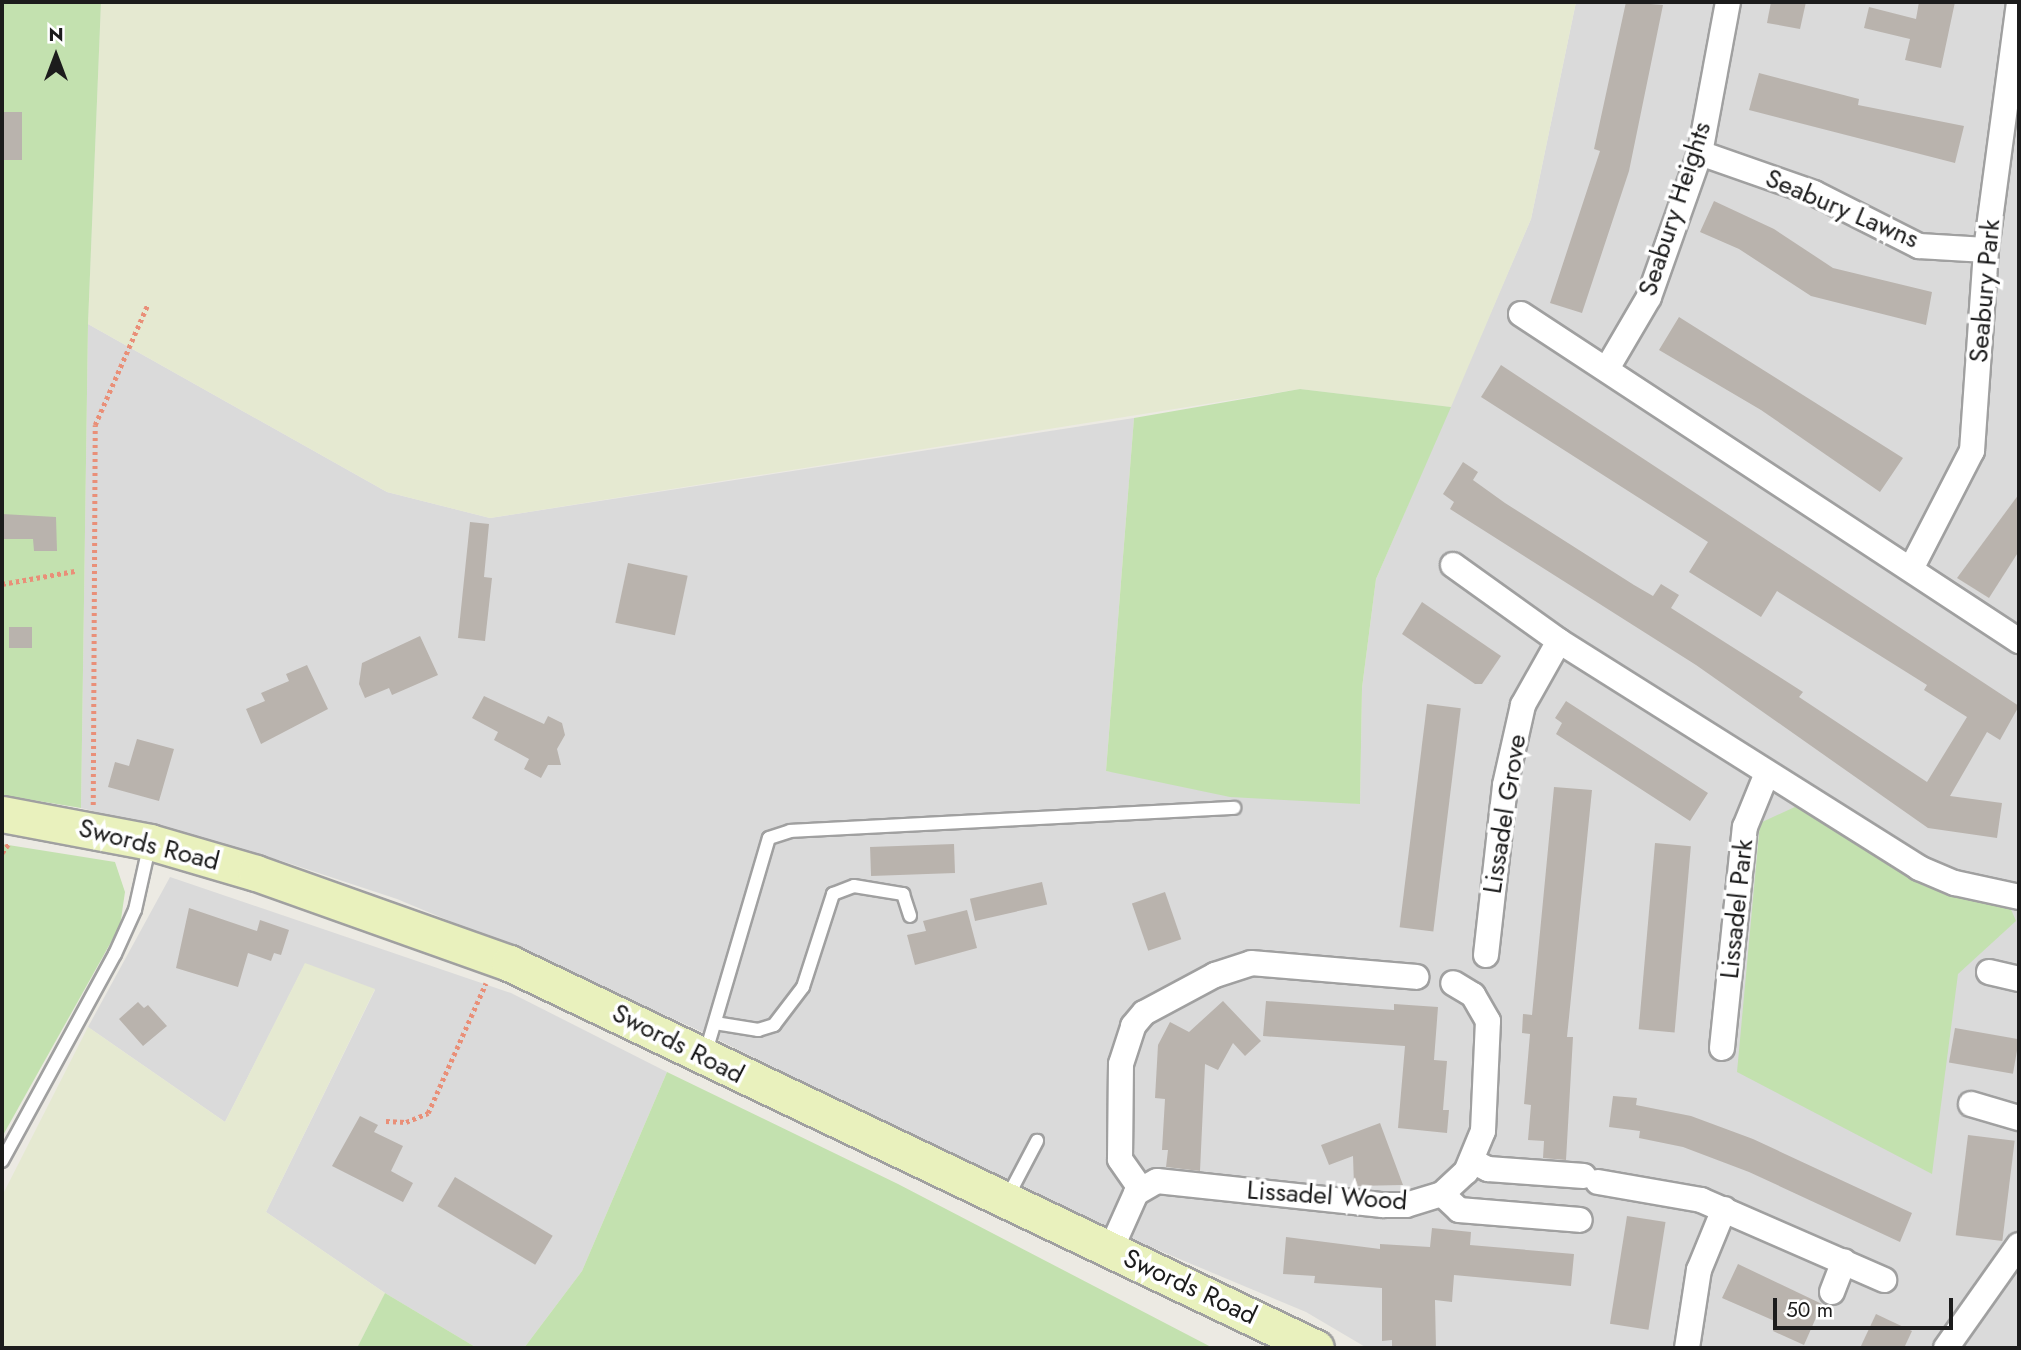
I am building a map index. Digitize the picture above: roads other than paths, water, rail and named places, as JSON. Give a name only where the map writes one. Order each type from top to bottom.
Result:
[{"type":"main road","name":"Swords Road","points":[[7,815],[150,842],[372,911],[509,963],[622,1014],[704,1060],[1111,1249],[1316,1348]]},
{"type":"street","name":"Seabury Heights","points":[[1608,367],[1649,297],[1700,153],[1728,2]]},
{"type":"street","name":"Seabury Park","points":[[1912,567],[1972,451],[1986,250],[2017,18]]},
{"type":"street","name":"Seabury Lawns","points":[[1700,153],[1814,193],[1919,246],[1986,250]]},
{"type":"street","points":[[1521,314],[1608,367],[1912,567],[2019,641]]},
{"type":"street","points":[[1453,565],[1559,641],[1919,868],[1955,883],[2019,897]]},
{"type":"street","name":"Lissadel Grove","points":[[1486,955],[1505,785],[1520,718],[1559,641]]},
{"type":"street","name":"Lissadel Park","points":[[1722,1048],[1745,827],[1767,773]]},
{"type":"street","points":[[1111,1249],[1140,1188],[1120,1159],[1121,1064],[1133,1026],[1144,1013],[1215,975],[1251,963],[1416,977]]},
{"type":"street","points":[[1989,972],[2019,979]]},
{"type":"street","name":"Lissadel Wood","points":[[1140,1188],[1157,1181],[1383,1205],[1406,1205],[1442,1194],[1472,1161],[1483,1130],[1488,1021],[1473,995],[1453,984]]},
{"type":"street","points":[[1970,1104],[2019,1118]]},
{"type":"street","points":[[1472,1161],[1488,1169],[1591,1179],[1701,1200],[1884,1280]]},
{"type":"street","points":[[1442,1194],[1459,1210],[1580,1220]]},
{"type":"street","points":[[1687,1348],[1699,1270],[1724,1209]]},
{"type":"street","points":[[1946,1348],[2019,1245]]},
{"type":"street","points":[[1832,1292],[1843,1261]]},
{"type":"lane","points":[[704,1060],[769,838],[790,831],[1234,808]]},
{"type":"lane","points":[[2,1161],[115,954],[135,910],[150,842]]},
{"type":"lane","points":[[715,1024],[758,1030],[774,1025],[803,987],[833,894],[854,886],[903,894],[910,916]]},
{"type":"lane","points":[[1006,1200],[1037,1141]]}]
